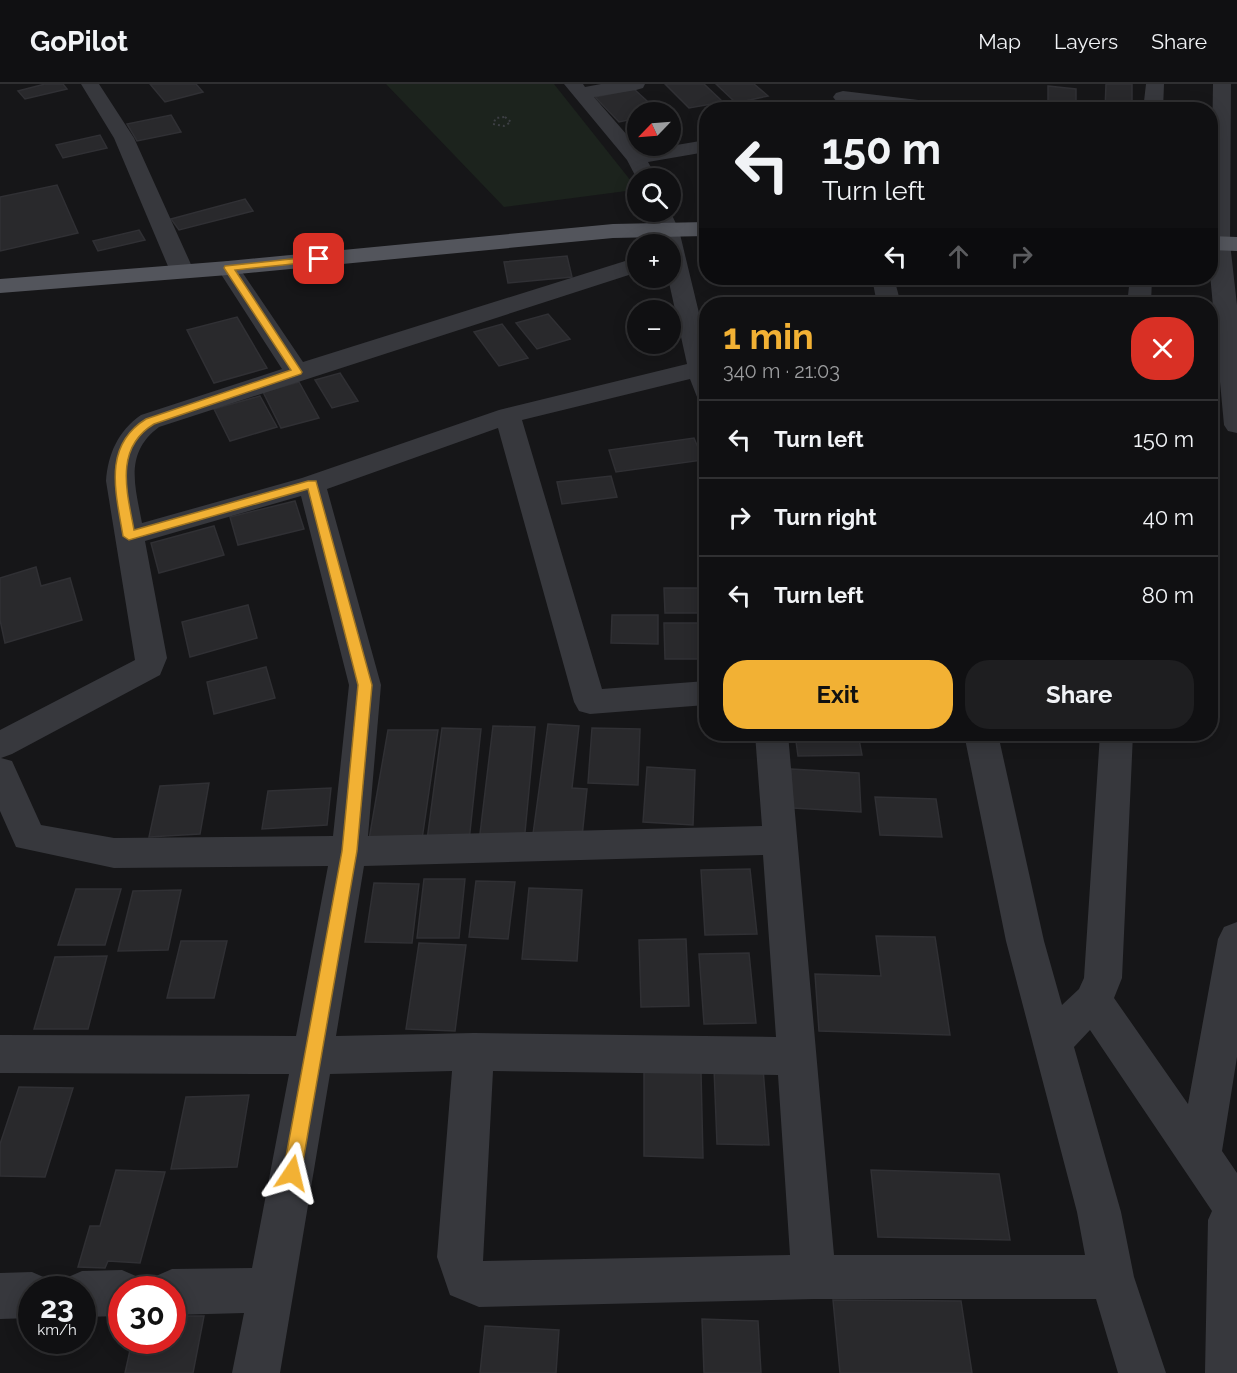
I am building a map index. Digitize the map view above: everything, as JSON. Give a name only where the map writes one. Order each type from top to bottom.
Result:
[{"type":"main road","points":[[0,286],[228,268],[613,231],[659,222]]},
{"type":"main road","points":[[669,222],[699,228]]},
{"type":"street","points":[[90,84],[124,138],[182,271]]},
{"type":"street","points":[[577,89],[636,84]]},
{"type":"street","points":[[1154,102],[1155,84]]},
{"type":"street","points":[[1222,84],[1230,111],[1223,156],[1222,243],[1237,425]]},
{"type":"street","points":[[577,89],[636,158],[641,168]]},
{"type":"street","points":[[844,97],[885,102]]},
{"type":"street","points":[[636,158],[699,147]]},
{"type":"street","points":[[0,744],[149,667],[151,658],[120,482],[120,468],[129,441],[138,429],[150,422],[297,372],[627,267]]},
{"type":"street","points":[[228,268],[297,372]]},
{"type":"street","points":[[681,287],[699,354]]},
{"type":"street","points":[[129,536],[312,484],[508,416],[699,377]]},
{"type":"street","points":[[508,416],[590,702],[699,694]]},
{"type":"street","points":[[256,1373],[349,851],[365,685],[312,484]]},
{"type":"street","points":[[773,741],[814,1277]]},
{"type":"street","points":[[982,741],[1025,941],[1099,1212],[1112,1277],[1142,1373]]},
{"type":"street","points":[[1053,1041],[1093,1001],[1100,989],[1105,966],[1117,741]]},
{"type":"street","points":[[0,771],[29,837],[114,853],[349,851],[780,840]]},
{"type":"street","points":[[1200,1156],[1237,939]]},
{"type":"street","points":[[1093,1001],[1236,1206],[1230,1220],[1228,1373]]},
{"type":"street","points":[[0,1053],[313,1055],[474,1052],[798,1056]]},
{"type":"street","points":[[474,1052],[459,1257],[466,1279],[479,1284],[814,1277],[1112,1277]]},
{"type":"street","points":[[186,1292],[271,1290]]},
{"type":"street","points":[[0,1296],[18,1295]]},
{"type":"path","points":[[505,117],[511,120],[504,126],[497,126],[492,121],[505,117]]},
{"type":"shaded area","points":[[386,84],[554,84],[627,176],[627,191],[504,207]]},
{"type":"building","points":[[45,84],[63,84],[67,89],[25,99],[18,91]]},
{"type":"building","points":[[150,84],[196,84],[203,92],[165,102]]},
{"type":"building","points":[[665,84],[704,84],[723,102],[699,102],[699,106],[689,108]]},
{"type":"building","points":[[716,84],[754,84],[768,96],[741,102],[735,102]]},
{"type":"building","points":[[1106,84],[1132,84],[1132,102],[1105,102]]},
{"type":"building","points":[[1048,86],[1076,89],[1076,102],[1048,102]]},
{"type":"building","points":[[634,89],[648,102],[627,102],[627,120],[619,122],[595,97]]},
{"type":"building","points":[[171,115],[181,132],[137,141],[127,124]]},
{"type":"building","points":[[100,135],[107,148],[63,158],[56,145]]},
{"type":"building","points":[[57,185],[78,233],[0,251],[0,197]]},
{"type":"building","points":[[245,199],[253,211],[179,230],[171,219]]},
{"type":"building","points":[[139,230],[145,240],[98,251],[93,241]]},
{"type":"building","points":[[567,256],[572,277],[508,283],[504,262]]},
{"type":"building","points":[[548,314],[570,339],[537,349],[516,323]]},
{"type":"building","points":[[237,317],[267,368],[214,383],[187,330]]},
{"type":"building","points":[[502,324],[528,358],[499,366],[474,332]]},
{"type":"building","points":[[340,373],[358,401],[332,408],[315,380]]},
{"type":"building","points":[[299,382],[319,418],[281,428],[263,392]]},
{"type":"building","points":[[260,396],[277,427],[230,441],[214,409]]},
{"type":"building","points":[[694,438],[699,450],[699,461],[616,472],[609,450]]},
{"type":"building","points":[[611,476],[617,497],[562,504],[557,482]]},
{"type":"building","points":[[295,501],[304,529],[238,545],[230,517]]},
{"type":"building","points":[[214,526],[224,555],[159,573],[151,543]]},
{"type":"building","points":[[36,567],[41,586],[70,578],[82,620],[5,643],[0,620],[0,578]]},
{"type":"building","points":[[664,588],[699,588],[699,613],[665,613]]},
{"type":"building","points":[[248,605],[257,638],[190,657],[182,622]]},
{"type":"building","points":[[612,615],[658,615],[658,644],[611,643]]},
{"type":"building","points":[[664,623],[699,623],[699,659],[665,659]]},
{"type":"building","points":[[266,667],[275,698],[214,714],[207,682]]},
{"type":"building","points":[[548,724],[579,726],[572,788],[587,789],[582,837],[533,834]]},
{"type":"building","points":[[493,726],[535,727],[524,843],[479,842]]},
{"type":"building","points":[[442,728],[481,729],[469,841],[427,840]]},
{"type":"building","points":[[592,728],[640,729],[638,785],[588,783]]},
{"type":"building","points":[[388,730],[438,730],[421,846],[368,845]]},
{"type":"building","points":[[796,741],[859,741],[862,755],[798,756]]},
{"type":"building","points":[[647,767],[695,770],[693,825],[643,822]]},
{"type":"building","points":[[791,769],[859,773],[861,812],[793,808]]},
{"type":"building","points":[[209,783],[200,834],[149,837],[160,786]]},
{"type":"building","points":[[331,788],[327,825],[262,829],[268,791]]},
{"type":"building","points":[[875,797],[936,799],[942,837],[880,835]]},
{"type":"building","points":[[750,869],[757,934],[705,935],[701,870]]},
{"type":"building","points":[[424,879],[465,879],[459,938],[417,938]]},
{"type":"building","points":[[476,881],[515,882],[508,939],[469,937]]},
{"type":"building","points":[[374,883],[419,884],[412,943],[365,942]]},
{"type":"building","points":[[529,888],[582,890],[577,961],[522,959]]},
{"type":"building","points":[[76,889],[121,889],[105,945],[58,945]]},
{"type":"building","points":[[181,890],[168,950],[118,951],[133,891]]},
{"type":"building","points":[[876,936],[935,937],[950,1035],[819,1031],[815,974],[881,976]]},
{"type":"building","points":[[686,939],[689,1006],[641,1007],[639,940]]},
{"type":"building","points":[[181,941],[227,941],[214,998],[167,998]]},
{"type":"building","points":[[419,943],[466,945],[455,1031],[406,1029]]},
{"type":"building","points":[[749,953],[756,1023],[704,1024],[699,954]]},
{"type":"building","points":[[107,956],[88,1029],[34,1029],[55,957]]},
{"type":"building","points":[[714,1068],[763,1068],[769,1145],[717,1144]]},
{"type":"building","points":[[644,1071],[701,1072],[703,1158],[644,1156]]},
{"type":"building","points":[[19,1087],[73,1088],[45,1177],[0,1176],[0,1144]]},
{"type":"building","points":[[249,1095],[237,1167],[171,1169],[186,1097]]},
{"type":"building","points":[[116,1170],[165,1172],[140,1263],[108,1261],[105,1268],[78,1267],[90,1226],[100,1226]]},
{"type":"building","points":[[871,1170],[999,1174],[1010,1240],[878,1237]]},
{"type":"building","points":[[833,1300],[961,1301],[972,1373],[840,1373]]},
{"type":"building","points":[[186,1316],[204,1316],[193,1373],[125,1373],[129,1354],[186,1354]]},
{"type":"building","points":[[702,1319],[758,1321],[761,1373],[704,1373]]},
{"type":"building","points":[[485,1326],[559,1330],[556,1373],[480,1373]]},
{"type":"route","points":[[292,1173],[349,851],[365,685],[312,484],[129,536],[120,482],[120,468],[129,441],[138,429],[150,422],[297,372],[228,268],[319,259]]}]
